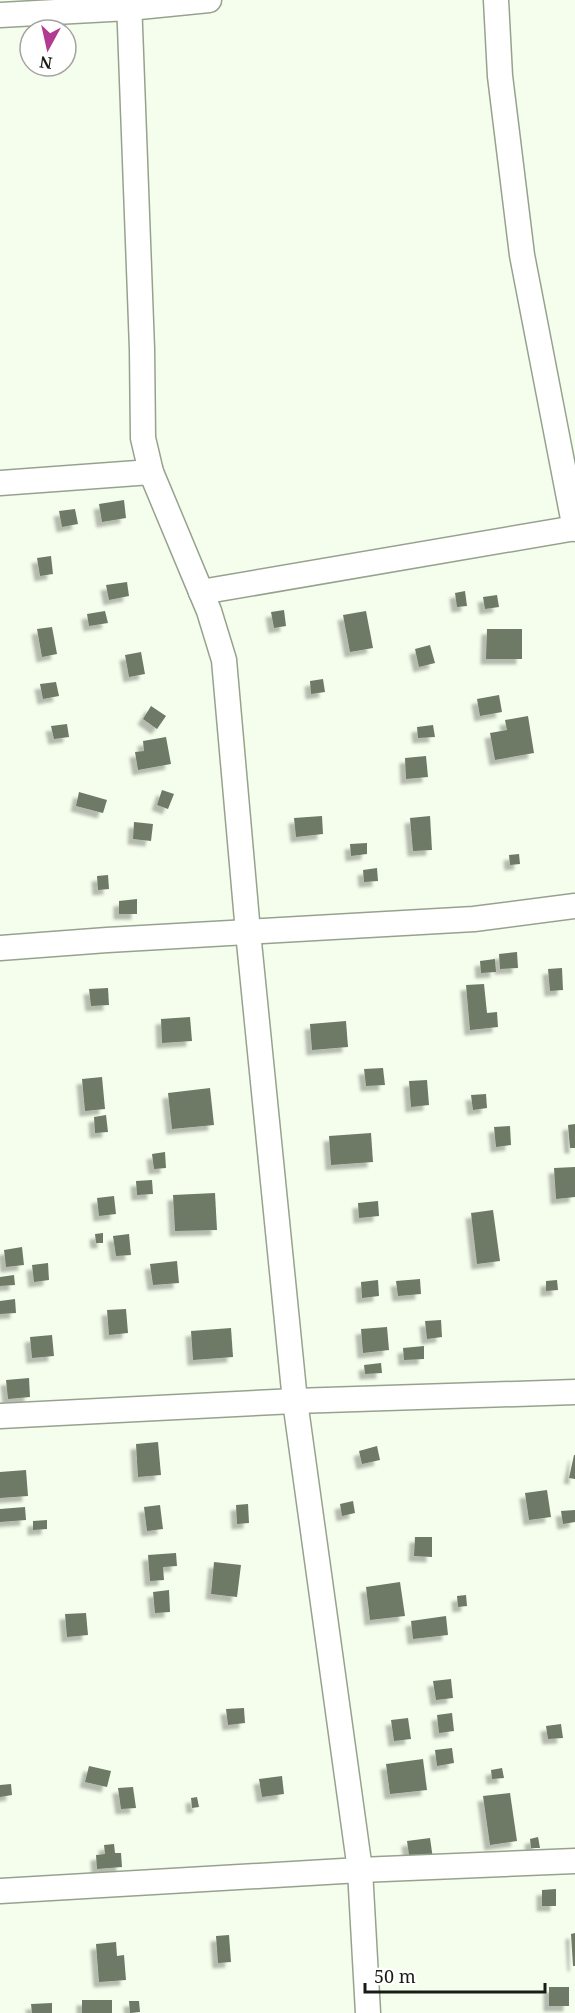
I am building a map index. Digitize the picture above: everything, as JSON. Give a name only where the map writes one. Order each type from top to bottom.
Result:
[{"type":"street","points":[[0,15],[209,0]]},
{"type":"street","points":[[201,592],[575,528],[522,255],[500,76],[496,0]]},
{"type":"street","points":[[129,4],[144,438],[152,472],[201,592],[224,660],[248,932],[295,1401],[360,1870],[368,2013]]},
{"type":"street","points":[[0,483],[152,472]]},
{"type":"street","points":[[0,948],[474,919],[575,906]]},
{"type":"street","points":[[0,1416],[295,1401],[575,1392]]},
{"type":"street","points":[[0,1891],[360,1870],[575,1861]]},
{"type":"building","points":[[124,500],[126,518],[102,522],[99,504]]},
{"type":"building","points":[[75,509],[78,524],[62,527],[59,511]]},
{"type":"building","points":[[51,556],[53,574],[40,576],[37,558]]},
{"type":"building","points":[[127,582],[129,596],[109,600],[106,585]]},
{"type":"building","points":[[465,591],[467,606],[457,607],[455,593]]},
{"type":"building","points":[[497,595],[499,607],[485,609],[483,597]]},
{"type":"building","points":[[284,610],[286,626],[274,628],[271,612]]},
{"type":"building","points":[[105,611],[108,623],[89,626],[87,614]]},
{"type":"building","points":[[366,611],[373,648],[350,652],[343,615]]},
{"type":"building","points":[[52,627],[57,654],[42,657],[37,629]]},
{"type":"building","points":[[487,629],[522,629],[522,659],[486,659]]},
{"type":"building","points":[[430,645],[435,663],[419,667],[415,649]]},
{"type":"building","points":[[141,652],[145,674],[129,677],[125,655]]},
{"type":"building","points":[[323,679],[325,692],[311,694],[310,681]]},
{"type":"building","points":[[56,682],[59,696],[43,699],[40,684]]},
{"type":"building","points":[[499,695],[502,712],[480,716],[477,699]]},
{"type":"building","points":[[151,706],[166,716],[157,729],[143,719]]},
{"type":"building","points":[[528,716],[534,753],[495,760],[490,733],[507,730],[505,720]]},
{"type":"building","points":[[67,724],[69,737],[54,739],[51,726]]},
{"type":"building","points":[[433,725],[435,737],[418,738],[417,727]]},
{"type":"building","points":[[166,737],[171,764],[138,770],[135,752],[144,751],[143,741]]},
{"type":"building","points":[[426,756],[428,777],[406,779],[405,758]]},
{"type":"building","points":[[162,790],[174,794],[168,809],[157,805]]},
{"type":"building","points":[[79,792],[107,800],[103,813],[76,806]]},
{"type":"building","points":[[322,816],[323,834],[296,837],[294,818]]},
{"type":"building","points":[[430,816],[432,850],[413,851],[410,818]]},
{"type":"building","points":[[134,822],[153,824],[151,841],[133,839]]},
{"type":"building","points":[[367,843],[367,854],[351,856],[350,844]]},
{"type":"building","points":[[519,854],[520,864],[510,865],[509,855]]},
{"type":"building","points":[[377,868],[378,881],[364,882],[363,870]]},
{"type":"building","points":[[108,875],[109,889],[98,890],[97,876]]},
{"type":"building","points":[[137,899],[137,914],[119,914],[119,901]]},
{"type":"building","points":[[517,952],[518,968],[500,969],[499,954]]},
{"type":"building","points":[[495,959],[496,972],[481,973],[480,961]]},
{"type":"building","points":[[562,968],[563,990],[550,991],[548,969]]},
{"type":"building","points":[[484,984],[487,1013],[497,1012],[498,1027],[470,1030],[466,985]]},
{"type":"building","points":[[108,988],[109,1005],[91,1006],[89,989]]},
{"type":"building","points":[[190,1017],[192,1041],[162,1043],[161,1019]]},
{"type":"building","points":[[346,1021],[348,1047],[312,1050],[310,1024]]},
{"type":"building","points":[[383,1068],[385,1085],[366,1086],[364,1069]]},
{"type":"building","points":[[102,1077],[105,1109],[85,1111],[82,1079]]},
{"type":"building","points":[[427,1080],[429,1105],[411,1107],[409,1081]]},
{"type":"building","points":[[210,1088],[214,1125],[172,1129],[168,1093]]},
{"type":"building","points":[[486,1094],[487,1108],[473,1110],[471,1095]]},
{"type":"building","points":[[106,1115],[108,1132],[95,1133],[94,1117]]},
{"type":"building","points":[[575,1124],[575,1148],[570,1148],[568,1125]]},
{"type":"building","points":[[510,1126],[511,1145],[496,1147],[494,1127]]},
{"type":"building","points":[[371,1133],[373,1162],[331,1165],[329,1136]]},
{"type":"building","points":[[165,1152],[166,1168],[154,1169],[152,1154]]},
{"type":"building","points":[[575,1167],[575,1197],[556,1199],[554,1168]]},
{"type":"building","points":[[152,1180],[153,1194],[137,1195],[136,1181]]},
{"type":"building","points":[[215,1193],[217,1230],[175,1231],[173,1195]]},
{"type":"building","points":[[114,1196],[116,1214],[99,1216],[97,1198]]},
{"type":"building","points":[[378,1201],[379,1216],[359,1218],[358,1203]]},
{"type":"building","points":[[493,1210],[500,1261],[477,1264],[471,1213]]},
{"type":"building","points":[[103,1233],[103,1243],[96,1243],[95,1234]]},
{"type":"building","points":[[129,1234],[131,1255],[116,1256],[113,1236]]},
{"type":"building","points":[[22,1247],[24,1265],[6,1267],[4,1250]]},
{"type":"building","points":[[177,1261],[179,1283],[153,1285],[150,1264]]},
{"type":"building","points":[[48,1263],[49,1280],[34,1282],[32,1265]]},
{"type":"building","points":[[14,1275],[15,1285],[0,1286],[0,1277]]},
{"type":"building","points":[[420,1279],[421,1294],[398,1296],[396,1281]]},
{"type":"building","points":[[378,1280],[379,1296],[362,1298],[361,1282]]},
{"type":"building","points":[[557,1280],[558,1290],[546,1291],[546,1281]]},
{"type":"building","points":[[15,1299],[16,1313],[0,1314],[0,1301]]},
{"type":"building","points":[[126,1309],[128,1333],[109,1335],[107,1310]]},
{"type":"building","points":[[441,1320],[442,1337],[427,1339],[425,1321]]},
{"type":"building","points":[[387,1327],[389,1350],[363,1353],[361,1329]]},
{"type":"building","points":[[231,1328],[233,1357],[193,1360],[191,1331]]},
{"type":"building","points":[[52,1335],[54,1356],[32,1358],[30,1337]]},
{"type":"building","points":[[424,1346],[424,1359],[404,1360],[403,1348]]},
{"type":"building","points":[[381,1363],[382,1373],[365,1374],[364,1365]]},
{"type":"building","points":[[29,1378],[30,1397],[8,1399],[6,1380]]},
{"type":"building","points":[[158,1442],[161,1475],[138,1477],[136,1444]]},
{"type":"building","points":[[377,1446],[380,1460],[362,1464],[359,1451]]},
{"type":"building","points":[[575,1455],[575,1479],[569,1478]]},
{"type":"building","points":[[26,1470],[28,1496],[0,1498],[0,1472]]},
{"type":"building","points":[[547,1490],[551,1517],[529,1520],[525,1493]]},
{"type":"building","points":[[353,1501],[355,1513],[342,1516],[340,1504]]},
{"type":"building","points":[[248,1504],[249,1523],[237,1524],[236,1505]]},
{"type":"building","points":[[160,1505],[163,1529],[147,1531],[144,1507]]},
{"type":"building","points":[[25,1507],[26,1520],[0,1522],[0,1509]]},
{"type":"building","points":[[575,1510],[575,1522],[563,1524],[561,1511]]},
{"type":"building","points":[[47,1520],[47,1529],[33,1530],[33,1521]]},
{"type":"building","points":[[415,1537],[432,1537],[432,1557],[414,1556]]},
{"type":"building","points":[[176,1553],[177,1566],[163,1567],[164,1580],[150,1581],[148,1555]]},
{"type":"building","points":[[214,1562],[241,1565],[237,1597],[211,1594]]},
{"type":"building","points":[[400,1582],[405,1616],[370,1620],[366,1587]]},
{"type":"building","points":[[169,1590],[170,1612],[155,1613],[153,1592]]},
{"type":"building","points":[[466,1595],[467,1606],[458,1607],[457,1596]]},
{"type":"building","points":[[86,1613],[88,1635],[67,1637],[65,1614]]},
{"type":"building","points":[[446,1616],[448,1635],[413,1639],[411,1621]]},
{"type":"building","points":[[451,1679],[453,1698],[436,1700],[433,1681]]},
{"type":"building","points":[[244,1708],[245,1723],[228,1725],[226,1709]]},
{"type":"building","points":[[452,1713],[454,1731],[439,1733],[437,1715]]},
{"type":"building","points":[[408,1718],[411,1739],[394,1741],[391,1720]]},
{"type":"building","points":[[561,1724],[563,1738],[548,1739],[546,1726]]},
{"type":"building","points":[[452,1748],[454,1763],[437,1766],[435,1750]]},
{"type":"building","points":[[423,1759],[427,1790],[390,1794],[386,1764]]},
{"type":"building","points":[[89,1766],[111,1771],[107,1787],[85,1782]]},
{"type":"building","points":[[502,1768],[504,1778],[492,1779],[491,1770]]},
{"type":"building","points":[[282,1776],[284,1794],[262,1797],[259,1779]]},
{"type":"building","points":[[11,1784],[12,1795],[0,1797],[0,1785]]},
{"type":"building","points":[[133,1787],[136,1808],[121,1809],[118,1788]]},
{"type":"building","points":[[510,1793],[517,1841],[490,1845],[483,1796]]},
{"type":"building","points":[[197,1797],[199,1807],[192,1808],[191,1798]]},
{"type":"building","points":[[538,1837],[540,1848],[531,1848],[530,1839]]},
{"type":"building","points":[[430,1838],[433,1859],[410,1862],[407,1841]]},
{"type":"building","points":[[114,1844],[115,1853],[121,1853],[122,1867],[97,1869],[96,1855],[105,1854],[104,1845]]},
{"type":"building","points":[[556,1889],[556,1906],[542,1906],[542,1890]]},
{"type":"building","points":[[575,1933],[575,1966],[573,1966],[571,1934]]},
{"type":"building","points":[[229,1935],[231,1962],[218,1963],[216,1936]]},
{"type":"building","points":[[116,1942],[117,1956],[124,1955],[126,1980],[99,1982],[96,1944]]},
{"type":"building","points":[[549,1987],[569,1987],[569,2006],[549,2006]]},
{"type":"building","points":[[82,2000],[112,2000],[112,2013],[82,2013]]},
{"type":"building","points":[[129,2001],[139,2001],[140,2012],[130,2013]]},
{"type":"building","points":[[52,2003],[52,2013],[32,2013],[31,2004]]}]
